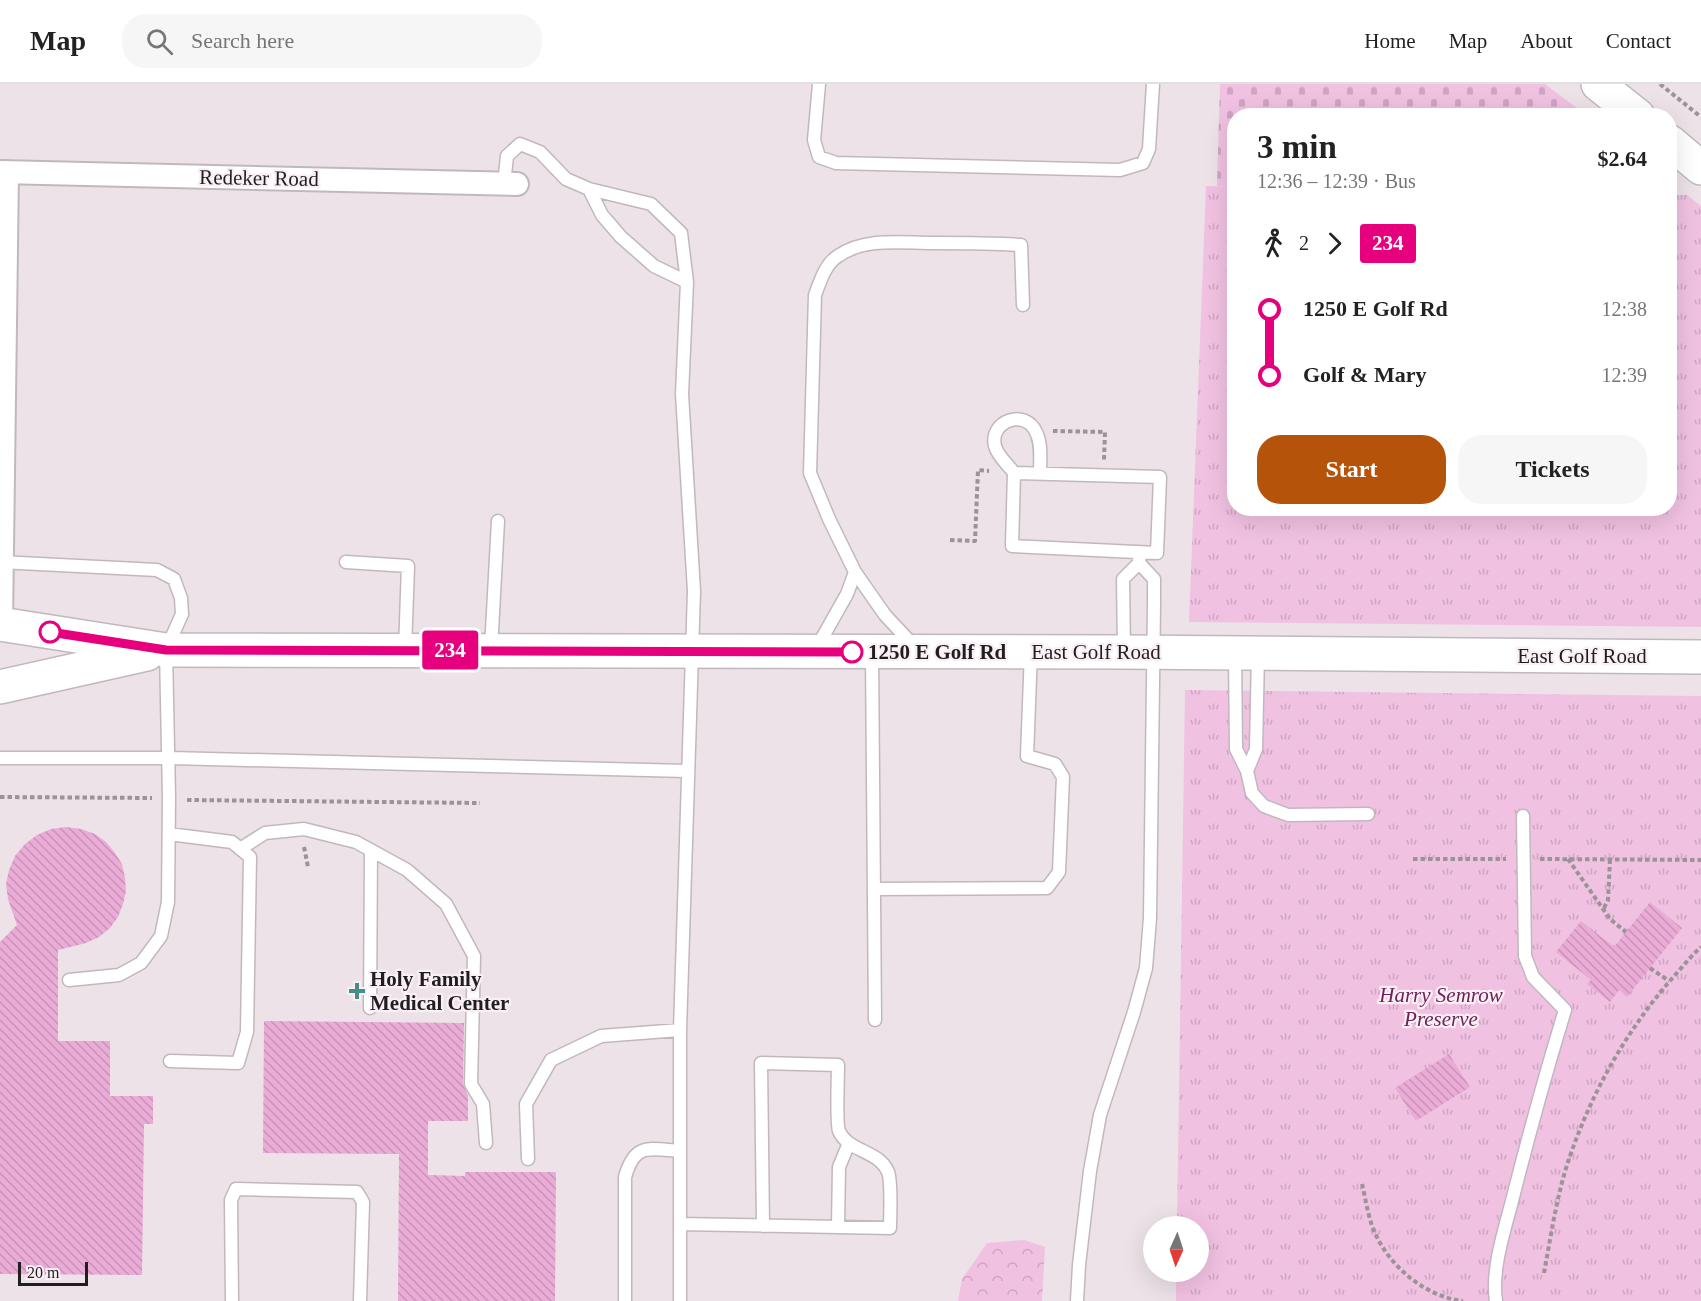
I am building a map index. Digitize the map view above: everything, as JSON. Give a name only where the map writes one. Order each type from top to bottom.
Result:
[{"type":"main road","points":[[1598,84],[1628,108]]},
{"type":"main road","name":"East Golf Road","points":[[1,624],[166,650],[1139,652],[1701,657]]},
{"type":"main road","name":"East Golf Road","points":[[0,687],[166,650]]},
{"type":"street","name":"Redeker Road","points":[[3,172],[511,184]]},
{"type":"street","points":[[1,624],[3,172]]},
{"type":"lane","points":[[819,84],[814,140],[819,157],[836,163],[1120,170],[1143,163],[1149,149],[1153,84]]},
{"type":"lane","points":[[511,184],[507,156],[520,144],[540,152],[566,179],[589,189],[651,204],[681,233],[687,282],[681,394],[694,591],[680,1030],[680,1301]]},
{"type":"lane","points":[[589,189],[602,215],[621,237],[654,266],[687,282]]},
{"type":"lane","points":[[920,652],[885,615],[855,572],[810,473],[815,295],[824,272],[835,257],[850,249],[889,242],[981,243],[1021,245],[1023,305]]},
{"type":"lane","points":[[1014,473],[1160,477],[1157,554],[1140,558],[1012,546],[1014,473],[996,449],[994,440],[996,432],[1008,420],[1025,421],[1037,433],[1040,473]]},
{"type":"lane","points":[[490,650],[498,521]]},
{"type":"lane","points":[[1139,652],[1154,579],[1140,558]]},
{"type":"lane","points":[[1077,1301],[1090,1171],[1100,1115],[1146,968],[1150,918],[1139,652],[1123,579],[1140,558]]},
{"type":"lane","points":[[1,562],[157,570],[174,579],[181,598],[182,614],[166,650],[169,798],[168,902],[161,936],[141,963],[119,975],[69,980]]},
{"type":"lane","points":[[346,562],[408,566],[405,650]]},
{"type":"lane","points":[[814,651],[847,594],[855,572]]},
{"type":"lane","points":[[872,652],[875,1020]]},
{"type":"lane","points":[[874,889],[1047,888],[1059,872],[1063,777],[1055,765],[1027,756],[1031,652]]},
{"type":"lane","points":[[1247,653],[1256,749],[1247,771]]},
{"type":"lane","points":[[1247,653],[1236,749],[1247,771],[1252,793],[1264,806],[1288,815],[1368,814]]},
{"type":"lane","points":[[0,758],[168,758],[687,771]]},
{"type":"lane","points":[[1496,1301],[1493,1285],[1503,1236],[1540,1090],[1565,1010],[1533,977],[1525,956],[1523,816]]},
{"type":"lane","points":[[240,849],[265,833],[304,829],[356,842],[407,870],[446,904],[474,956],[471,1084],[483,1104],[486,1143]]},
{"type":"lane","points":[[169,834],[232,842],[250,857],[247,1032],[238,1063],[170,1061]]},
{"type":"lane","points":[[370,1008],[371,850]]},
{"type":"lane","points":[[528,1159],[526,1104],[551,1060],[601,1036],[680,1030]]},
{"type":"lane","points":[[680,1224],[763,1226],[890,1228],[889,1174],[883,1163],[849,1143],[838,1130],[838,1065],[760,1063],[763,1226]]},
{"type":"lane","points":[[838,1227],[838,1167],[849,1143]]},
{"type":"lane","points":[[625,1301],[625,1177],[629,1161],[636,1152],[651,1149],[680,1151]]},
{"type":"lane","points":[[232,1301],[231,1200],[236,1189],[357,1192],[363,1202],[360,1301]]},
{"type":"path","points":[[1660,84],[1701,117]]},
{"type":"path","points":[[0,797],[480,803]]},
{"type":"path","points":[[1413,859],[1701,860]]},
{"type":"path","points":[[1568,860],[1610,919],[1626,933]]},
{"type":"path","points":[[1604,908],[1608,900],[1610,860]]},
{"type":"path","points":[[1544,1273],[1557,1202],[1574,1145],[1600,1086],[1627,1036],[1653,1000],[1701,947]]},
{"type":"path","points":[[1650,968],[1670,981]]},
{"type":"path","points":[[1362,1184],[1375,1233],[1393,1262],[1413,1281],[1448,1299],[1463,1301]]},
{"type":"green space","points":[[1220,84],[1545,84],[1577,108],[1227,108],[1227,187],[1217,186]]},
{"type":"green space","points":[[1206,186],[1227,187],[1227,516],[1677,516],[1677,195],[1687,195],[1701,206],[1701,627],[1189,622]]},
{"type":"green space","name":"Harry Semrow Preserve","points":[[1185,690],[1701,696],[1701,1301],[1176,1301],[1176,1282],[1209,1282],[1209,1216],[1177,1216]]},
{"type":"green space","points":[[1024,1240],[1045,1247],[1042,1301],[958,1301],[962,1279],[987,1243]]},
{"type":"building","points":[[66,827],[95,834],[106,842],[122,864],[125,878],[126,891],[123,904],[110,928],[99,937],[86,943],[58,950],[58,1041],[110,1041],[110,1096],[153,1096],[153,1124],[144,1124],[142,1275],[0,1274],[0,942],[17,925],[8,899],[6,884],[15,856],[25,844],[51,829]]},
{"type":"building","points":[[1650,902],[1682,928],[1627,997],[1619,990],[1610,1002],[1587,984],[1591,980],[1556,952],[1581,921],[1614,947]]},
{"type":"building","points":[[264,1021],[464,1023],[463,1084],[468,1095],[468,1121],[428,1121],[428,1175],[465,1176],[465,1172],[556,1172],[555,1301],[398,1301],[399,1154],[263,1153]]},
{"type":"building","points":[[1449,1054],[1470,1087],[1416,1121],[1395,1088]]},
{"type":"bus line","name":"234","points":[[50,632],[166,650],[852,652]]},
{"type":"place","name":"1250 E Golf Rd","points":[[852,652]]},
{"type":"place","name":"Holy Family Medical Center","points":[[357,991]]}]
